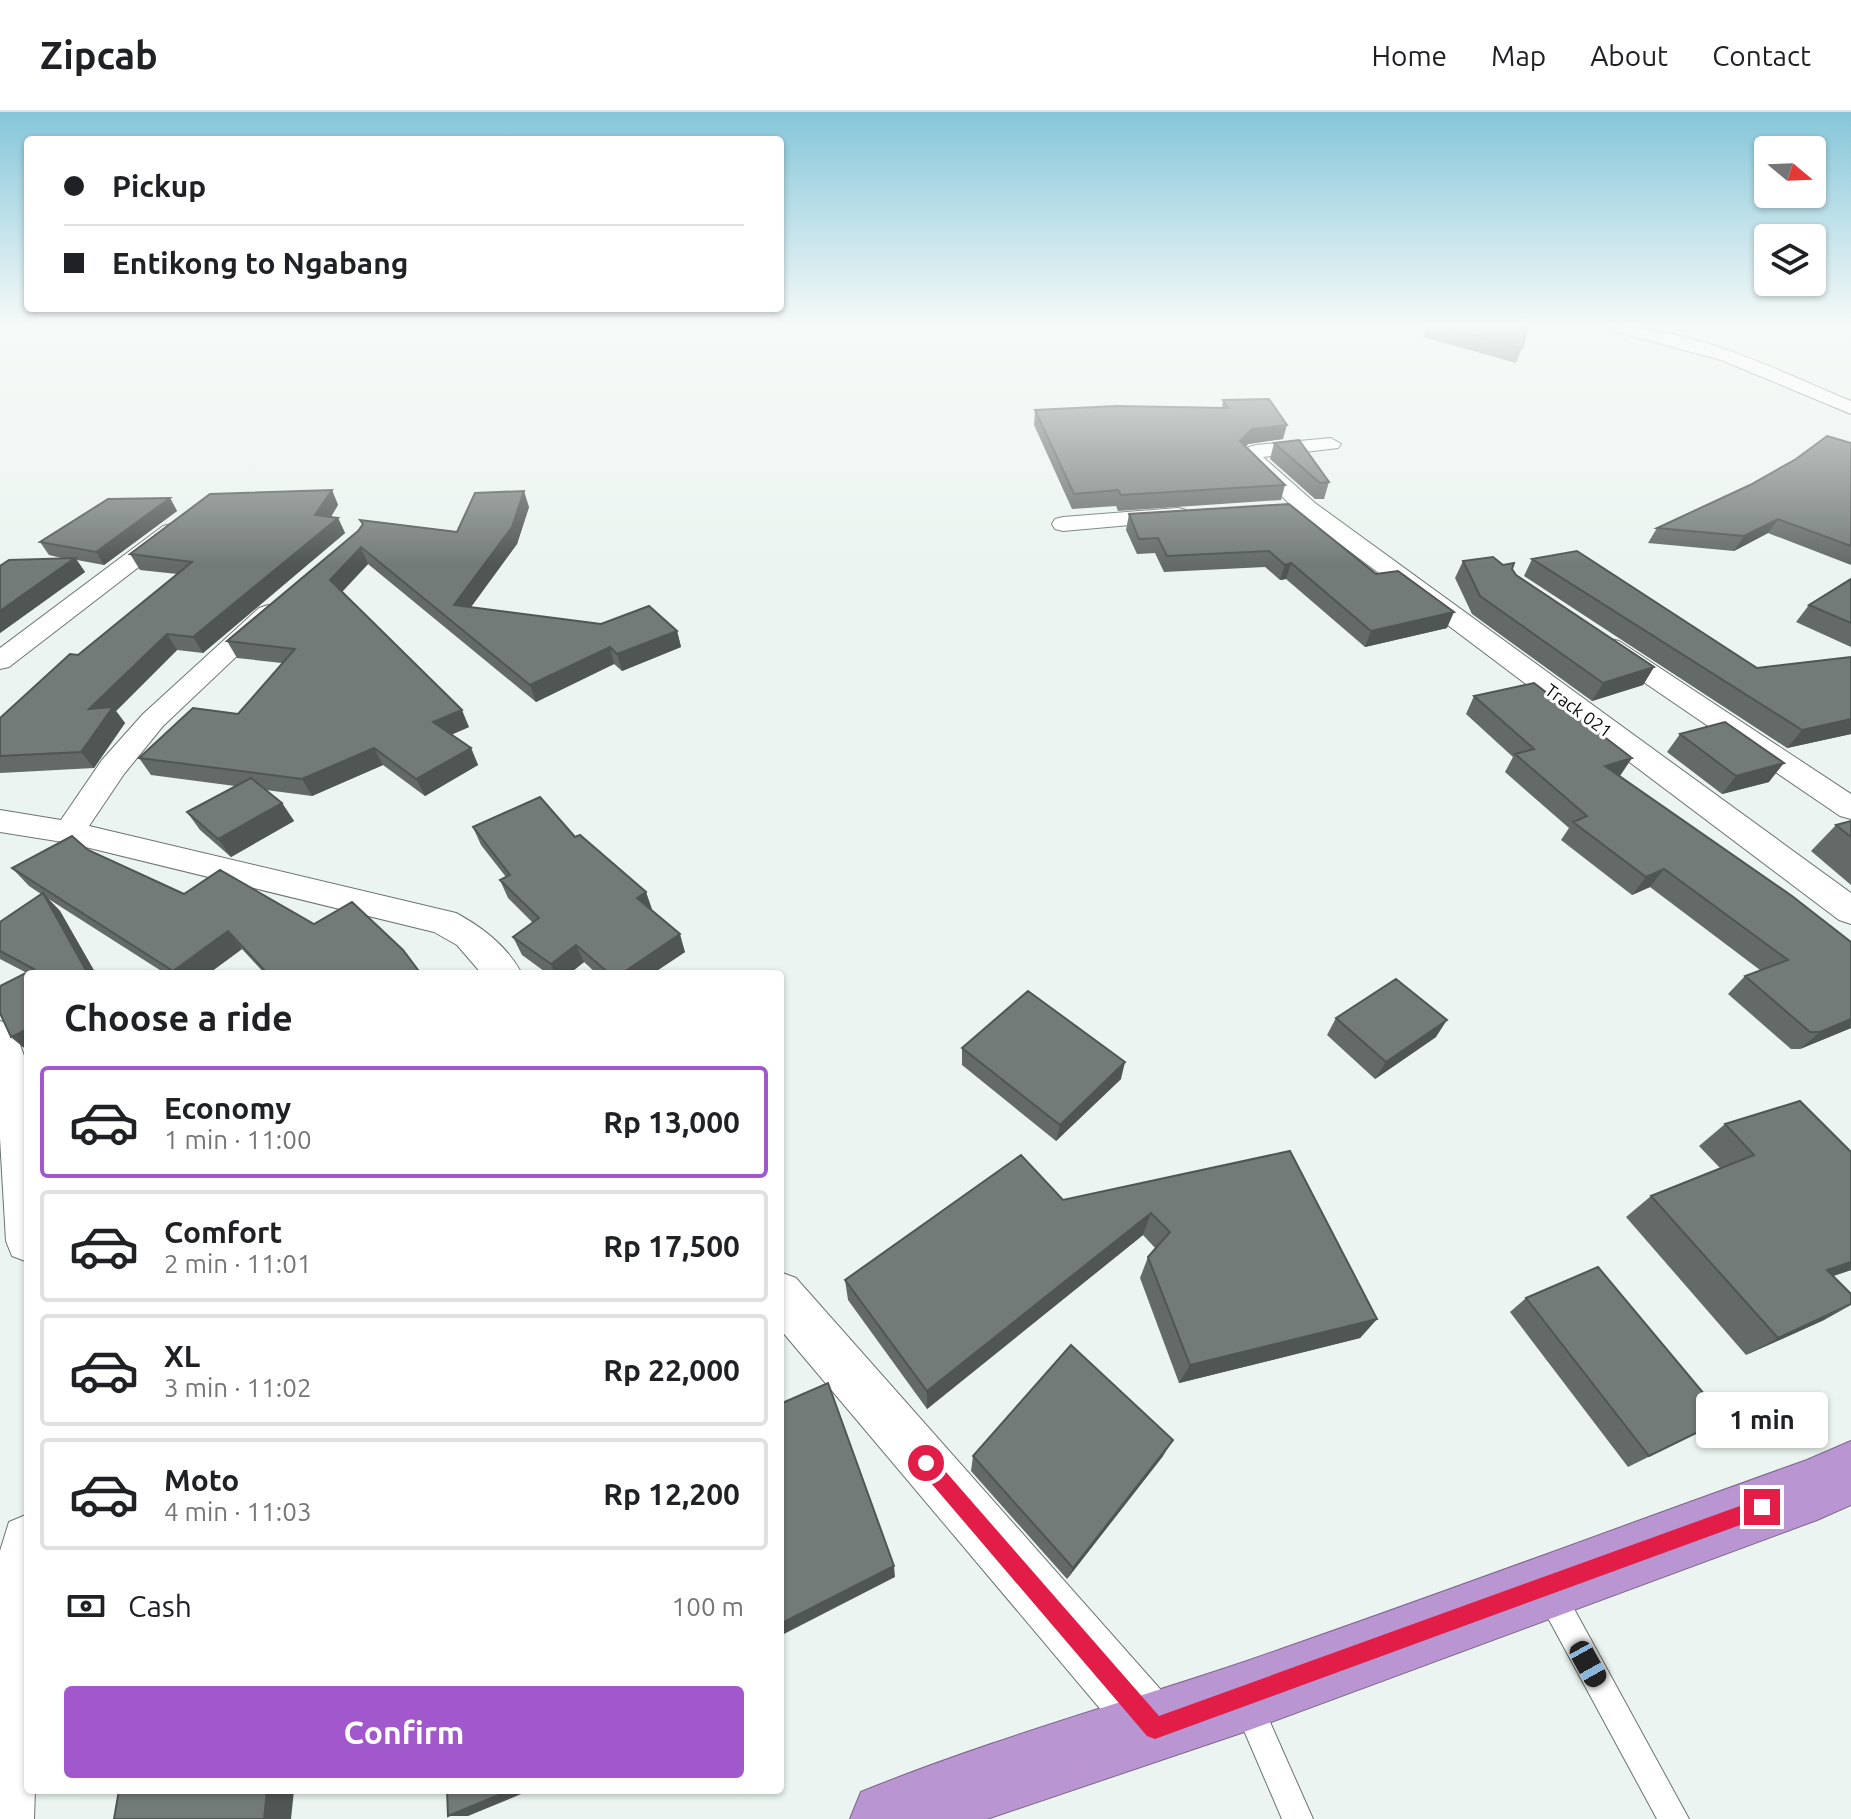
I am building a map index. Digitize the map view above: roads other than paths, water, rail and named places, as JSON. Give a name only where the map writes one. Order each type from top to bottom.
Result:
[{"type":"highway","points":[[888,1819],[977,1803],[1155,1728],[1817,1488],[1851,1472]]},
{"type":"street","name":"Track 021","points":[[1331,444],[1251,452],[1293,509],[1851,911]]},
{"type":"street","points":[[0,661],[194,513]]},
{"type":"street","points":[[1063,524],[1194,514]]},
{"type":"street","points":[[69,832],[113,767],[153,720],[287,596]]},
{"type":"street","points":[[1582,628],[1851,809]]},
{"type":"street","points":[[0,821],[69,832],[444,922],[469,936],[500,970]]},
{"type":"street","points":[[0,1036],[18,1102],[24,1185]]},
{"type":"street","points":[[784,1299],[1155,1728]]},
{"type":"street","points":[[3,1819],[14,1651],[24,1572]]},
{"type":"lane","points":[[1546,1586],[1674,1819]]},
{"type":"lane","points":[[1244,1697],[1298,1819]]}]
